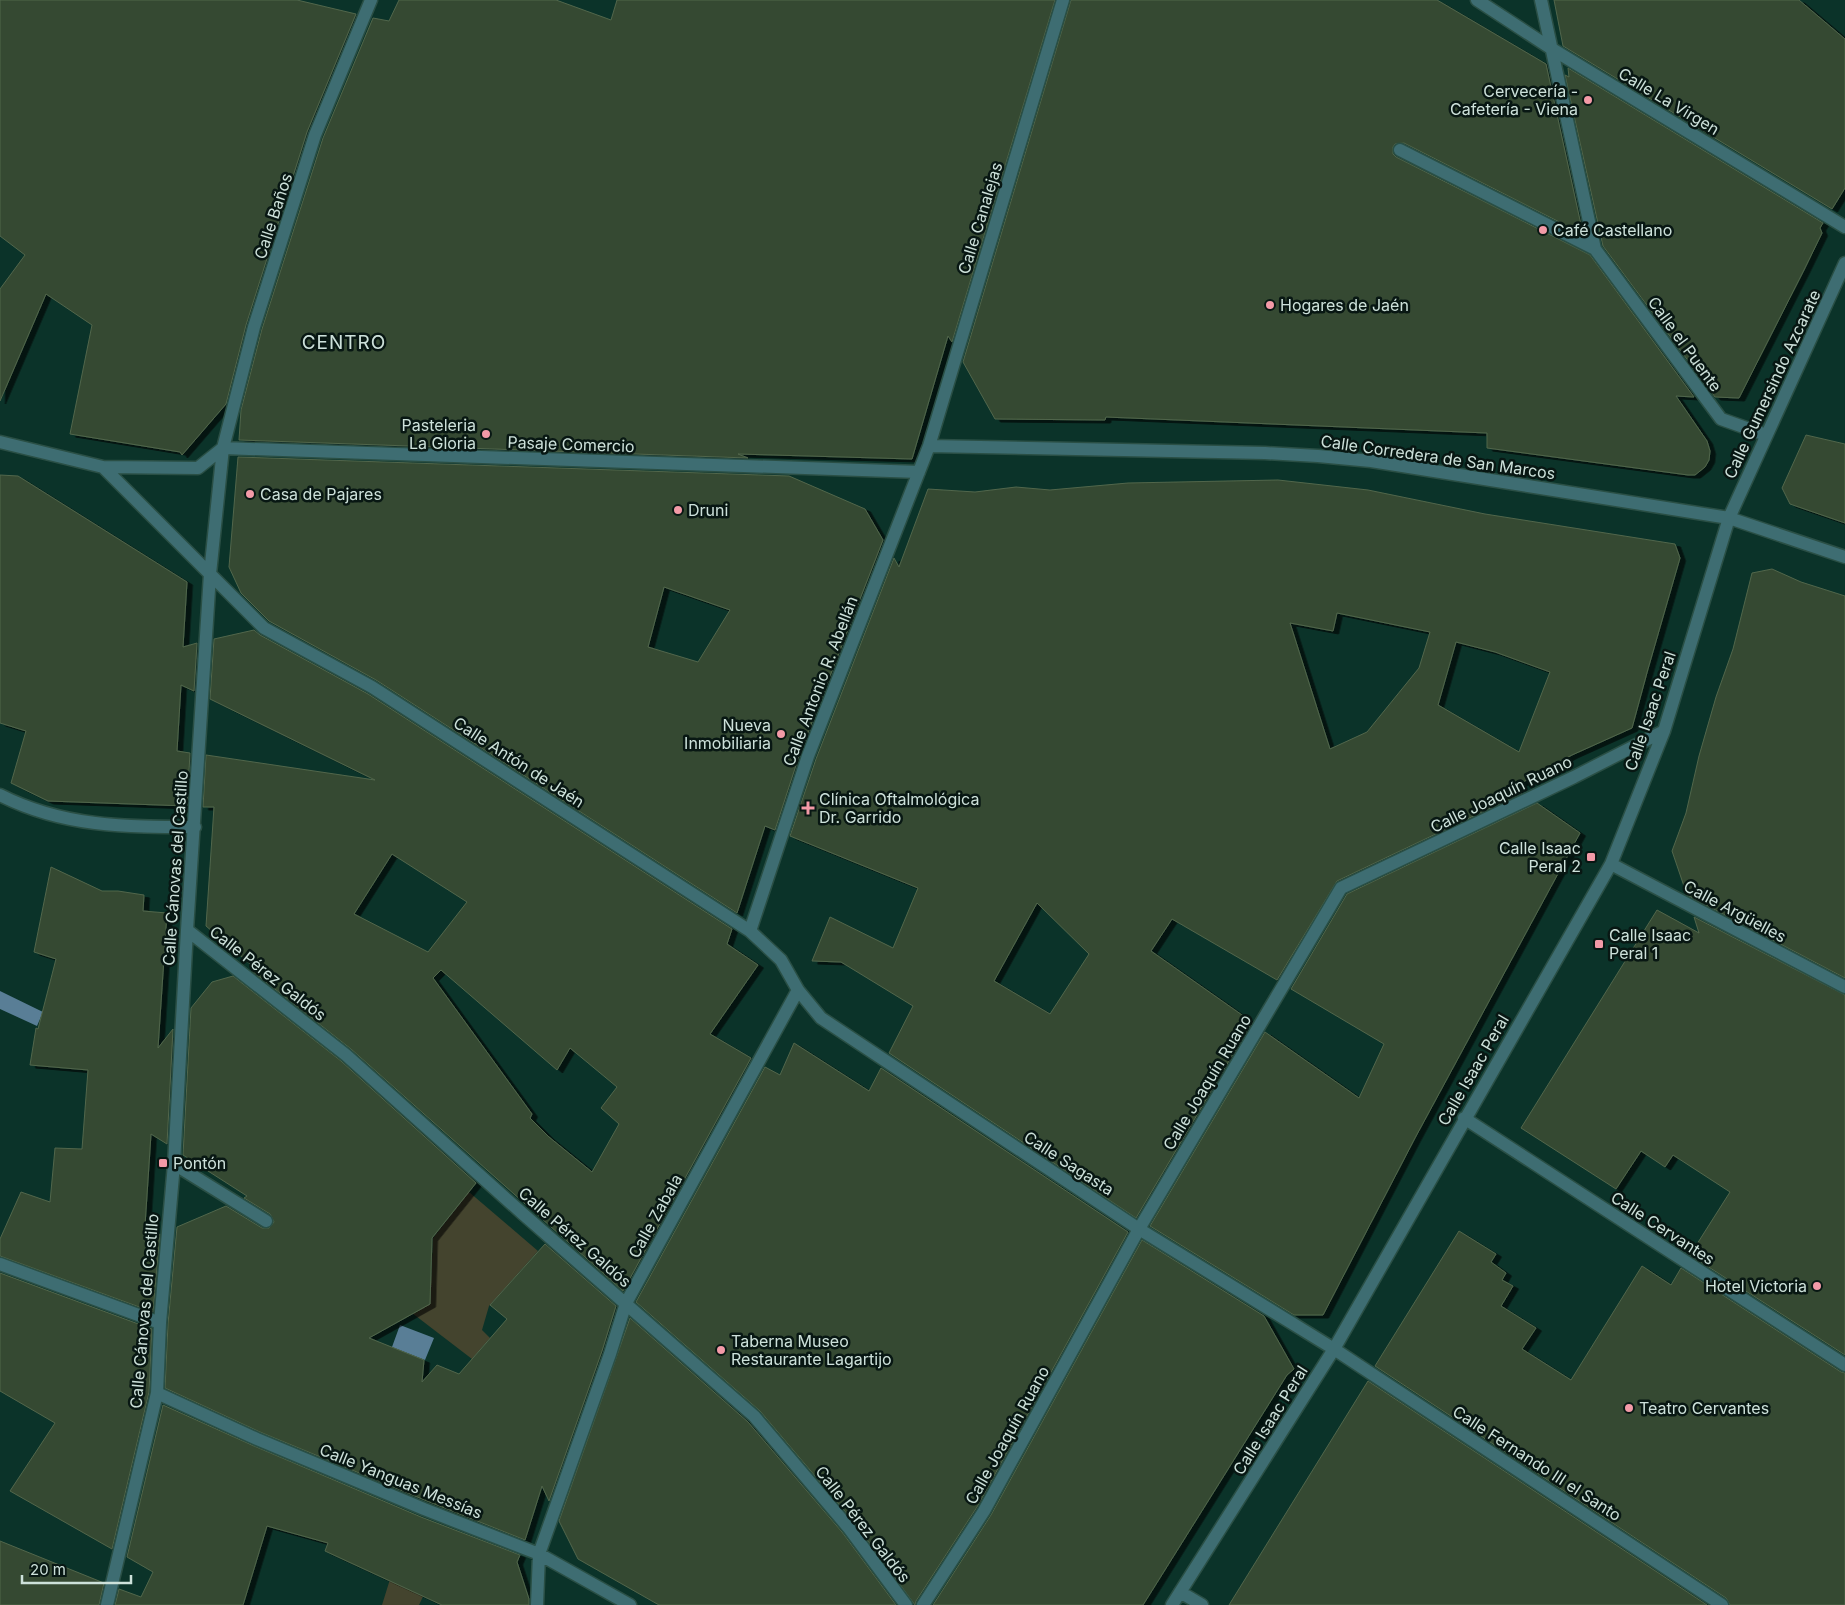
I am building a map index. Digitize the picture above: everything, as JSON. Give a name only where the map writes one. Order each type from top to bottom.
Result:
[{"type":"street","name":"Calle Baños","points":[[210,574],[222,448],[254,327],[315,135],[371,0]]},
{"type":"street","name":"Calle Canalejas","points":[[929,446],[1063,0]]},
{"type":"street","name":"Calle La Virgen","points":[[1477,0],[1552,49],[1845,226]]},
{"type":"street","name":"Calle el Puente","points":[[1541,0],[1596,249],[1720,419],[1766,436]]},
{"type":"street","name":"Calle el Puente","points":[[1400,150],[1596,249]]},
{"type":"street","name":"Calle Gumersindo Azcarate","points":[[1729,518],[1845,263]]},
{"type":"street","points":[[0,442],[103,467],[198,468],[222,448]]},
{"type":"street","name":"Calle Antonio R. Abellán","points":[[750,931],[808,756],[929,446]]},
{"type":"street","name":"Calle Corredera de San Marcos","points":[[929,446],[1318,456],[1371,461],[1729,518],[1845,557]]},
{"type":"street","name":"Pasaje Comercio","points":[[222,448],[919,472]]},
{"type":"street","name":"Calle Antón de Jaén","points":[[103,467],[264,628],[372,687],[750,931],[781,960],[798,990]]},
{"type":"street","name":"Calle Isaac Peral","points":[[1172,1605],[1334,1349],[1464,1118],[1611,864],[1664,731],[1729,518]]},
{"type":"street","name":"Calle Cánovas del Castillo","points":[[107,1605],[157,1393],[160,1323],[174,1164],[210,574]]},
{"type":"street","name":"Calle Joaquín Ruano","points":[[923,1605],[984,1511],[1139,1229],[1341,888],[1574,777],[1664,731]]},
{"type":"street","points":[[0,795],[39,812],[97,824],[135,827],[195,827]]},
{"type":"street","name":"Calle Argüelles","points":[[1611,864],[1845,987]]},
{"type":"street","name":"Calle Pérez Galdós","points":[[187,930],[346,1055],[523,1214],[754,1416],[848,1526],[906,1605]]},
{"type":"street","name":"Calle Sagasta","points":[[798,990],[821,1018],[1139,1229],[1334,1349]]},
{"type":"street","name":"Calle Zabala","points":[[537,1605],[539,1554],[610,1354],[626,1303],[798,990]]},
{"type":"street","name":"Calle Cervantes","points":[[1464,1118],[1845,1364]]},
{"type":"street","points":[[174,1164],[266,1221]]},
{"type":"street","points":[[0,1264],[160,1323]]},
{"type":"street","name":"Calle Fernando III el Santo","points":[[1334,1349],[1722,1605]]},
{"type":"street","name":"Calle Yanguas Messías","points":[[157,1393],[257,1439],[415,1506],[539,1554],[630,1605]]},
{"type":"street","points":[[1180,1592],[1202,1605]]},
{"type":"green space","points":[[469,1192],[538,1251],[489,1306],[482,1330],[490,1338],[472,1359],[412,1313],[430,1304],[433,1238]]},
{"type":"green space","points":[[409,1518],[450,1540],[419,1605],[382,1605]]},
{"type":"water","points":[[0,991],[43,1012],[37,1026],[0,1009]]},
{"type":"water","points":[[400,1325],[434,1338],[425,1360],[392,1347]]},
{"type":"building","points":[[0,0],[297,0],[356,14],[307,132],[246,325],[226,404],[182,455],[180,452],[70,434],[92,325],[46,294],[0,401],[0,289],[25,255],[0,236]]},
{"type":"building","points":[[399,0],[556,0],[611,20],[617,0],[1055,0],[952,342],[948,336],[912,459],[738,454],[748,458],[239,440],[241,410],[262,329],[323,138],[373,18],[389,21]]},
{"type":"building","points":[[1071,0],[1437,0],[1546,64],[1583,234],[1404,143],[1395,144],[1393,154],[1590,255],[1694,397],[1676,396],[1707,441],[1710,451],[1709,460],[1705,467],[1695,475],[1688,475],[1487,448],[1487,433],[1106,417],[1105,420],[995,419],[963,362]]},
{"type":"building","points":[[1554,0],[1799,0],[1845,39],[1845,188],[1832,209],[1563,46]]},
{"type":"building","points":[[1568,68],[1823,223],[1820,228],[1822,233],[1739,398],[1715,397],[1603,246],[1565,75],[1569,77]]},
{"type":"building","points":[[1806,435],[1845,444],[1845,523],[1790,504],[1782,488]]},
{"type":"building","points":[[238,457],[789,476],[865,509],[883,540],[800,753],[775,830],[765,826],[737,913],[376,680],[269,621],[241,593],[229,567]],"holes":[[[664,587],[730,610],[698,662],[648,647]]]},
{"type":"building","points":[[0,475],[18,476],[187,582],[183,647],[197,643],[194,691],[181,685],[177,751],[190,753],[187,806],[48,801],[11,783],[26,731],[0,723]]},
{"type":"building","points":[[1278,480],[1368,490],[1485,514],[1675,544],[1680,558],[1632,728],[1572,755],[1514,787],[1522,793],[1337,881],[1277,980],[1172,919],[1151,951],[1252,1022],[1136,1218],[889,1053],[913,1006],[841,962],[812,961],[830,917],[893,948],[918,888],[790,836],[816,759],[894,558],[899,567],[928,489],[975,492],[1016,487],[1050,490],[1128,483]],"holes":[[[1337,613],[1430,632],[1419,668],[1367,732],[1330,749],[1290,623],[1333,631]],[[1456,642],[1495,652],[1550,672],[1519,752],[1438,705]],[[1037,903],[1089,954],[1050,1014],[994,981]]]},
{"type":"building","points":[[1772,569],[1801,582],[1845,596],[1845,978],[1687,895],[1672,851],[1686,813],[1699,756],[1716,697],[1733,649],[1752,573]]},
{"type":"building","points":[[254,630],[368,694],[732,929],[727,944],[758,965],[710,1034],[751,1058],[623,1291],[351,1049],[252,971],[257,970],[206,926],[214,807],[203,807],[206,755],[375,780],[210,699],[214,639]],"holes":[[[392,854],[467,902],[428,952],[354,914]],[[441,970],[557,1070],[570,1048],[617,1087],[601,1108],[619,1124],[592,1172],[549,1137],[530,1118],[532,1114],[433,978]]]},
{"type":"building","points":[[1537,803],[1580,833],[1415,1138],[1323,1315],[1294,1315],[1150,1226],[1265,1032],[1359,1098],[1384,1044],[1291,989],[1347,894]]},
{"type":"building","points":[[51,867],[102,891],[118,891],[144,895],[143,911],[167,913],[158,1048],[173,1029],[167,1144],[151,1134],[144,1241],[160,1234],[153,1312],[0,1256],[0,1239],[21,1192],[50,1202],[55,1148],[82,1149],[88,1070],[30,1065],[36,1028],[38,1029],[56,959],[34,952]]},
{"type":"building","points":[[1657,910],[1699,933],[1694,917],[1845,995],[1845,1355],[1690,1255],[1730,1192],[1673,1155],[1665,1167],[1641,1151],[1616,1189],[1521,1128]]},
{"type":"building","points":[[233,976],[341,1061],[476,1183],[432,1238],[430,1304],[369,1338],[424,1360],[422,1382],[437,1365],[459,1374],[507,1319],[490,1305],[545,1244],[616,1306],[549,1501],[542,1486],[525,1540],[260,1432],[165,1388],[168,1324],[177,1227],[226,1206],[262,1228],[269,1228],[274,1222],[270,1214],[244,1198],[247,1196],[183,1155],[191,1008],[212,982]]},
{"type":"building","points":[[794,1043],[869,1091],[881,1068],[1128,1232],[977,1507],[915,1605],[854,1522],[760,1411],[636,1302],[765,1067],[780,1075]]},
{"type":"building","points":[[1459,1231],[1496,1254],[1491,1262],[1506,1273],[1502,1280],[1513,1286],[1501,1306],[1536,1328],[1522,1349],[1571,1380],[1642,1266],[1671,1285],[1681,1268],[1845,1373],[1845,1605],[1730,1605],[1726,1598],[1375,1366]]},
{"type":"building","points":[[1142,1240],[1264,1316],[1294,1369],[1287,1375],[1143,1605],[933,1605],[991,1515]]},
{"type":"building","points":[[0,1273],[152,1329],[149,1392],[112,1549],[10,1491],[55,1423],[0,1391]]},
{"type":"building","points":[[630,1318],[748,1422],[842,1532],[896,1605],[659,1605],[578,1559],[559,1521]]},
{"type":"building","points":[[1368,1381],[1707,1605],[1229,1605]]},
{"type":"building","points":[[163,1405],[421,1517],[520,1555],[517,1562],[529,1599],[529,1605],[442,1605],[325,1551],[328,1543],[267,1526],[243,1605],[115,1605],[119,1589],[141,1597],[153,1572],[127,1557]]},
{"type":"building","points":[[0,1541],[104,1583],[99,1605],[0,1605]]},
{"type":"place","name":"Cervecería - Cafetería - Viena","points":[[1588,100]]},
{"type":"place","name":"Café Castellano","points":[[1543,230]]},
{"type":"place","name":"Hogares de Jaén","points":[[1270,305]]},
{"type":"place","name":"Pasteleria La Gloria","points":[[486,434]]},
{"type":"place","name":"Casa de Pajares","points":[[250,494]]},
{"type":"place","name":"Druni","points":[[678,510]]},
{"type":"place","name":"Nueva Inmobiliaria","points":[[781,734]]},
{"type":"place","name":"Clínica Oftalmológica Dr. Garrido","points":[[808,808]]},
{"type":"place","name":"Calle Isaac Peral 2","points":[[1591,857]]},
{"type":"place","name":"Calle Isaac Peral 1","points":[[1599,944]]},
{"type":"place","name":"Pontón","points":[[163,1163]]},
{"type":"place","name":"Hotel Victoria","points":[[1817,1286]]},
{"type":"place","name":"Taberna Museo Restaurante Lagartijo","points":[[721,1350]]},
{"type":"place","name":"Teatro Cervantes","points":[[1629,1408]]},
{"type":"district","name":"CENTRO","points":[[344,342]]}]
